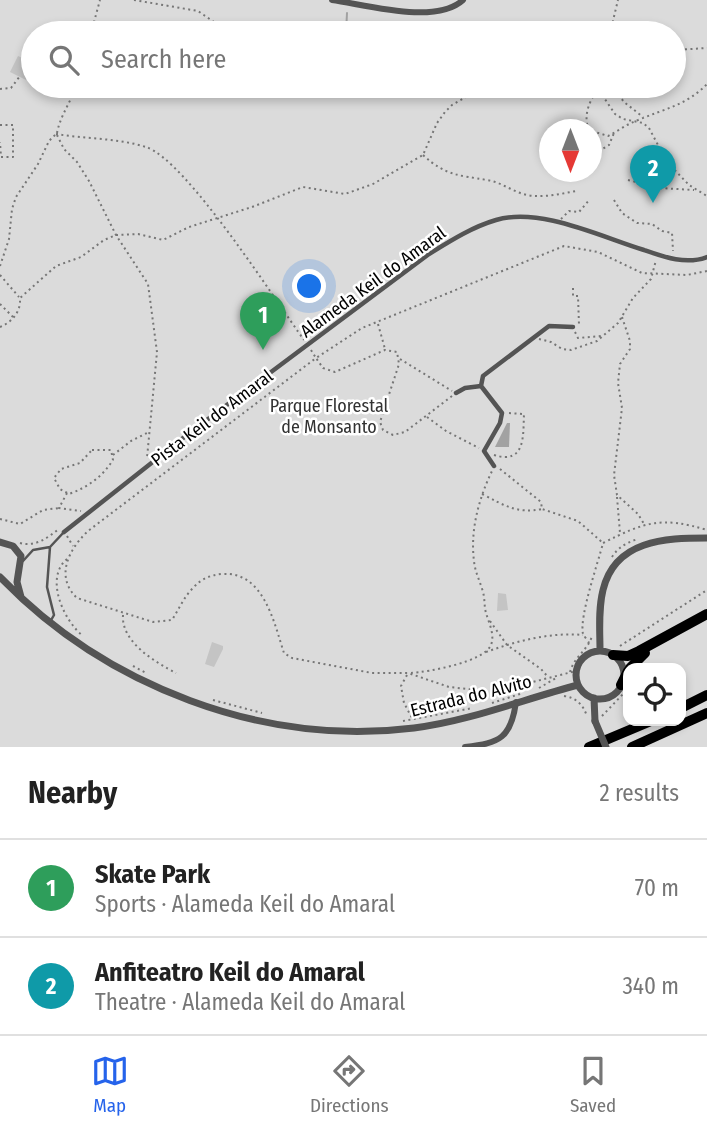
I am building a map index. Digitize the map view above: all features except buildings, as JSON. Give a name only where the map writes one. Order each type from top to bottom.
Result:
[{"type":"highway","points":[[614,652],[628,656],[707,616]]},
{"type":"highway","points":[[635,663],[643,654],[707,616]]},
{"type":"highway","points":[[686,706],[707,695]]},
{"type":"highway","points":[[632,747],[707,713]]},
{"type":"highway","points":[[589,747],[640,726]]},
{"type":"street","points":[[332,0],[421,13],[442,11],[463,0]]},
{"type":"street","name":"Alameda Keil do Amaral","points":[[63,530],[429,254],[463,233],[497,220],[514,217],[535,218],[674,259],[694,260],[707,257]]},
{"type":"street","points":[[499,456],[494,466],[484,451],[500,423],[502,414],[481,386],[483,376],[549,326],[573,327]]},
{"type":"street","points":[[456,393],[465,388],[481,386]]},
{"type":"street","points":[[600,651],[603,589],[621,559],[633,549],[659,540],[707,538]]},
{"type":"street","points":[[2,543],[13,545],[19,552],[17,586],[24,602]]},
{"type":"street","name":"Estrada do Alvito","points":[[0,576],[10,576],[20,566]]},
{"type":"street","name":"Estrada do Alvito","points":[[0,576],[24,602],[50,622],[102,658],[165,691],[208,707],[295,728],[346,731],[416,728],[578,685]]},
{"type":"street","points":[[623,671],[614,652],[600,651],[586,655],[573,672],[583,692],[594,698],[612,695],[623,688]]},
{"type":"street","points":[[594,698],[596,721],[606,747]]},
{"type":"street","points":[[465,747],[493,742],[502,737],[514,722],[516,702]]},
{"type":"lane","points":[[50,622],[54,615],[47,587],[50,547],[63,530]]},
{"type":"lane","points":[[20,566],[29,553],[50,547]]},
{"type":"path","points":[[94,21],[100,0]]},
{"type":"path","points":[[134,0],[198,11],[213,21]]},
{"type":"path","points":[[613,21],[618,0]]},
{"type":"path","points":[[686,49],[707,48]]},
{"type":"path","points":[[0,89],[11,88],[20,76]]},
{"type":"path","points":[[602,134],[608,136],[635,120],[676,107],[690,100],[707,85]]},
{"type":"path","points":[[0,266],[9,239],[16,197],[38,164],[49,141],[56,134],[72,98]]},
{"type":"path","points":[[0,327],[14,318],[20,298],[56,266],[81,257],[104,240],[116,235],[138,234],[163,240],[303,187],[332,194],[356,192],[373,184],[423,155],[437,123],[452,105],[464,98]]},
{"type":"path","points":[[585,119],[592,98]]},
{"type":"path","points":[[604,98],[615,114],[649,128],[667,162],[695,189],[707,196]]},
{"type":"path","points":[[621,98],[643,118]]},
{"type":"path","points":[[0,125],[13,125],[13,157],[1,157],[0,143]]},
{"type":"path","points":[[602,149],[609,145],[614,133]]},
{"type":"path","points":[[56,134],[136,145],[157,152],[181,174],[216,218],[323,368],[335,372],[385,350],[397,352],[400,359],[419,369],[442,387],[456,393],[399,435],[387,433],[381,426],[381,417],[400,359]]},
{"type":"path","points":[[56,134],[89,181],[116,235],[148,284],[156,352],[147,466]]},
{"type":"path","points":[[423,155],[436,167],[453,175],[489,180],[526,195],[546,196],[576,191]]},
{"type":"path","points":[[628,180],[659,188],[695,189]]},
{"type":"path","points":[[559,223],[565,213],[579,212],[590,199]]},
{"type":"path","points":[[614,200],[622,213],[637,223],[652,224],[660,230],[672,233],[674,259]]},
{"type":"path","name":"Pista Keil do Amaral","points":[[68,558],[74,546],[88,531],[210,436],[316,358],[362,328],[564,246],[598,252],[637,272],[687,275],[707,271]]},
{"type":"path","points":[[536,336],[541,341],[551,342],[562,349],[571,350],[589,345],[622,317],[633,298],[654,273],[657,255]]},
{"type":"path","points":[[0,275],[20,298]]},
{"type":"path","points":[[573,288],[573,296],[578,296],[579,322]]},
{"type":"path","points":[[0,303],[14,318]]},
{"type":"path","points":[[620,535],[614,463],[622,408],[618,383],[620,364],[630,349],[622,317]]},
{"type":"path","points":[[377,322],[385,350]]},
{"type":"path","points":[[578,338],[605,334]]},
{"type":"path","points":[[426,416],[446,431],[499,456],[513,454],[522,446],[523,441],[524,414],[502,414]]},
{"type":"path","points":[[112,455],[149,432]]},
{"type":"path","points":[[59,508],[67,493],[87,487],[106,471],[113,460],[111,450],[92,450],[80,463],[61,469],[54,478],[60,489],[67,493]]},
{"type":"path","points":[[541,509],[541,502],[506,471],[494,466],[481,494],[473,557],[490,621],[507,645],[541,669],[549,678]]},
{"type":"path","points":[[481,494],[516,510],[525,512],[541,509],[578,520],[603,543]]},
{"type":"path","points":[[617,495],[638,514],[644,524]]},
{"type":"path","points":[[0,519],[20,524],[43,510],[59,508],[89,512]]},
{"type":"path","points":[[79,520],[88,531]]},
{"type":"path","points":[[13,540],[32,545],[63,530]]},
{"type":"path","points":[[610,560],[615,552],[630,542],[641,539]]},
{"type":"path","points":[[68,558],[64,573],[71,592],[85,602],[153,622],[172,620],[190,590],[200,582],[228,573],[245,579],[260,594],[275,622],[284,653],[292,658],[372,673],[429,672],[507,645],[557,635],[583,635]]},
{"type":"path","points":[[68,558],[61,564],[58,572],[61,603],[69,622],[84,637]]},
{"type":"path","points":[[614,652],[707,590]]},
{"type":"path","points":[[124,614],[123,624],[142,653],[176,673]]},
{"type":"path","points":[[485,653],[491,646],[490,621]]},
{"type":"path","points":[[408,673],[449,687],[505,690],[573,672],[575,661],[590,643],[592,629]]},
{"type":"path","points":[[125,662],[149,675]]},
{"type":"path","points":[[408,673],[401,686],[404,703],[412,719]]},
{"type":"path","points":[[536,690],[561,675]]},
{"type":"path","points":[[558,696],[568,696],[581,704],[596,721],[620,699],[623,688]]},
{"type":"path","points":[[489,703],[529,692]]},
{"type":"path","points":[[209,698],[262,713]]},
{"type":"path","points":[[403,721],[477,707]]},
{"type":"green space","name":"Parque Florestal de Monsanto","points":[[0,0],[707,0],[707,747],[0,747]]},
{"type":"shaded area","points":[[507,423],[510,423],[509,447],[495,447]]},
{"type":"waterway","points":[[347,13],[347,21]]},
{"type":"place","name":"Anfiteatro Keil do Amaral","points":[[653,203]]},
{"type":"place","name":"Skate Park","points":[[263,350]]}]
